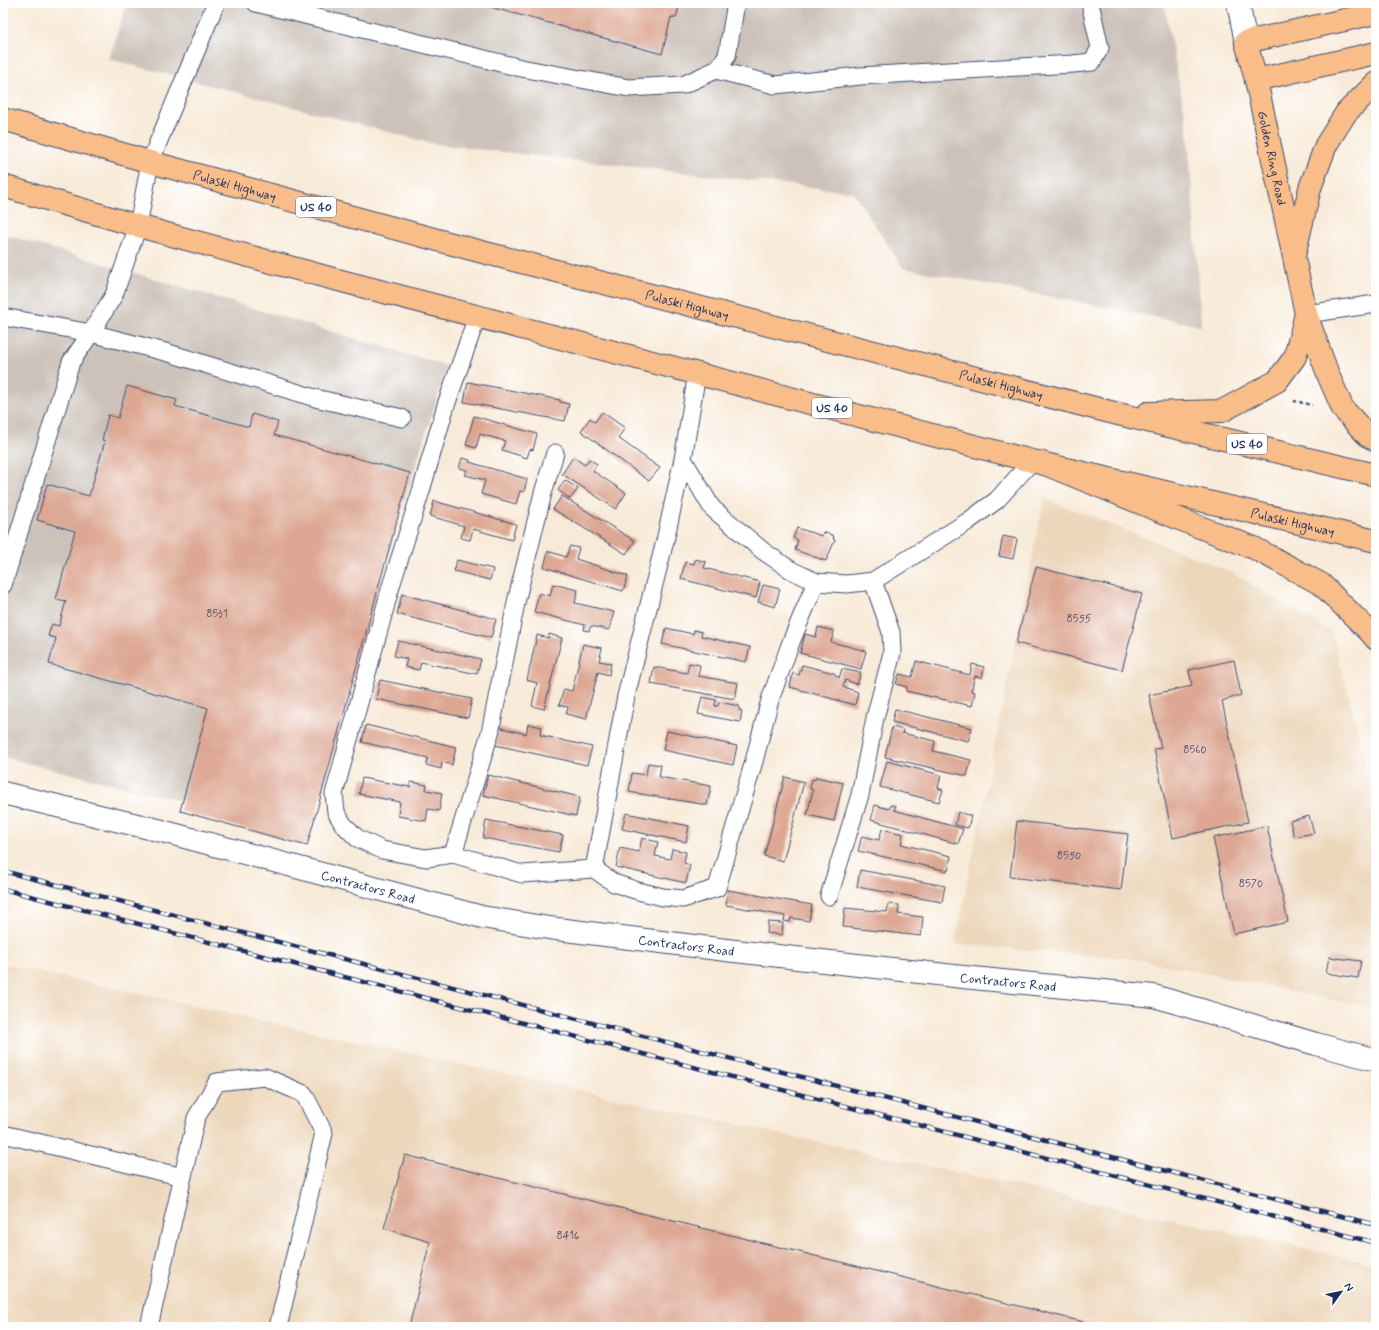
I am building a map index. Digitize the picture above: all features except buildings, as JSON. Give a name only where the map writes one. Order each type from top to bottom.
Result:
[{"type":"highway","points":[[1246,42],[1376,13]]},
{"type":"highway","name":"Golden Ring Road","points":[[1246,42],[1256,80],[1306,314],[1343,409],[1368,436],[1376,440]]},
{"type":"highway","points":[[1256,80],[1376,53]]},
{"type":"highway","points":[[1294,256],[1310,188],[1326,145],[1346,113],[1376,83]]},
{"type":"highway","name":"Pulaski Highway","points":[[3,119],[150,162],[474,250],[1118,414],[1376,475]]},
{"type":"highway","name":"Pulaski Highway","points":[[3,186],[138,226],[477,317],[1036,462],[1376,541]]},
{"type":"highway","points":[[1118,414],[1222,411],[1254,394],[1277,381],[1294,357],[1306,314]]},
{"type":"highway","points":[[1036,462],[1254,548],[1321,584],[1376,639]]},
{"type":"street","name":"Golden Ring Road","points":[[1238,3],[1246,42]]},
{"type":"street","name":"Contractors Road","points":[[3,793],[162,831],[482,917],[550,928],[726,950],[963,977],[1154,996],[1316,1044],[1376,1060]]},
{"type":"lane","points":[[3,585],[71,362],[114,295],[138,226],[150,162],[216,3]]},
{"type":"lane","points":[[256,3],[522,68],[630,88],[683,85],[716,70],[728,56],[736,3]]},
{"type":"lane","points":[[716,70],[775,86],[860,76],[1092,62],[1100,48],[1090,3]]},
{"type":"lane","points":[[1306,314],[1376,304]]},
{"type":"lane","points":[[3,317],[91,333],[169,353],[315,398],[402,418]]},
{"type":"lane","points":[[477,317],[446,405],[391,586],[334,794],[336,812],[343,824],[357,838],[382,850],[426,858],[453,854],[522,874],[594,869],[614,883],[663,898],[683,899],[717,888],[770,700],[791,642],[816,582]]},
{"type":"lane","points":[[594,869],[626,696],[665,540],[682,459],[697,373]]},
{"type":"lane","points":[[453,854],[490,733],[517,598],[541,500],[555,453]]},
{"type":"lane","points":[[682,459],[712,508],[764,551],[791,570],[816,582],[847,584],[873,581],[967,522],[997,500],[1036,462]]},
{"type":"lane","points":[[829,896],[860,795],[875,718],[892,653],[891,632],[873,581]]},
{"type":"lane","points":[[149,1327],[196,1118],[218,1082],[265,1077],[304,1094],[324,1133],[278,1327]]},
{"type":"lane","points":[[3,1134],[183,1177]]},
{"type":"path","points":[[1289,400],[1316,406]]},
{"type":"shaded area","points":[[127,3],[1164,3],[1188,132],[1201,326],[903,268],[853,192],[434,144],[109,59]]},
{"type":"shaded area","points":[[3,234],[447,366],[301,830],[3,757]]},
{"type":"shaded area","points":[[1044,498],[1229,571],[1332,632],[1376,801],[1376,1009],[1137,959],[955,944]]},
{"type":"shaded area","points":[[3,964],[1376,1264],[1376,1327],[3,1327]]},
{"type":"railway","points":[[3,871],[1376,1225]]},
{"type":"railway","points":[[3,889],[1376,1243]]}]
